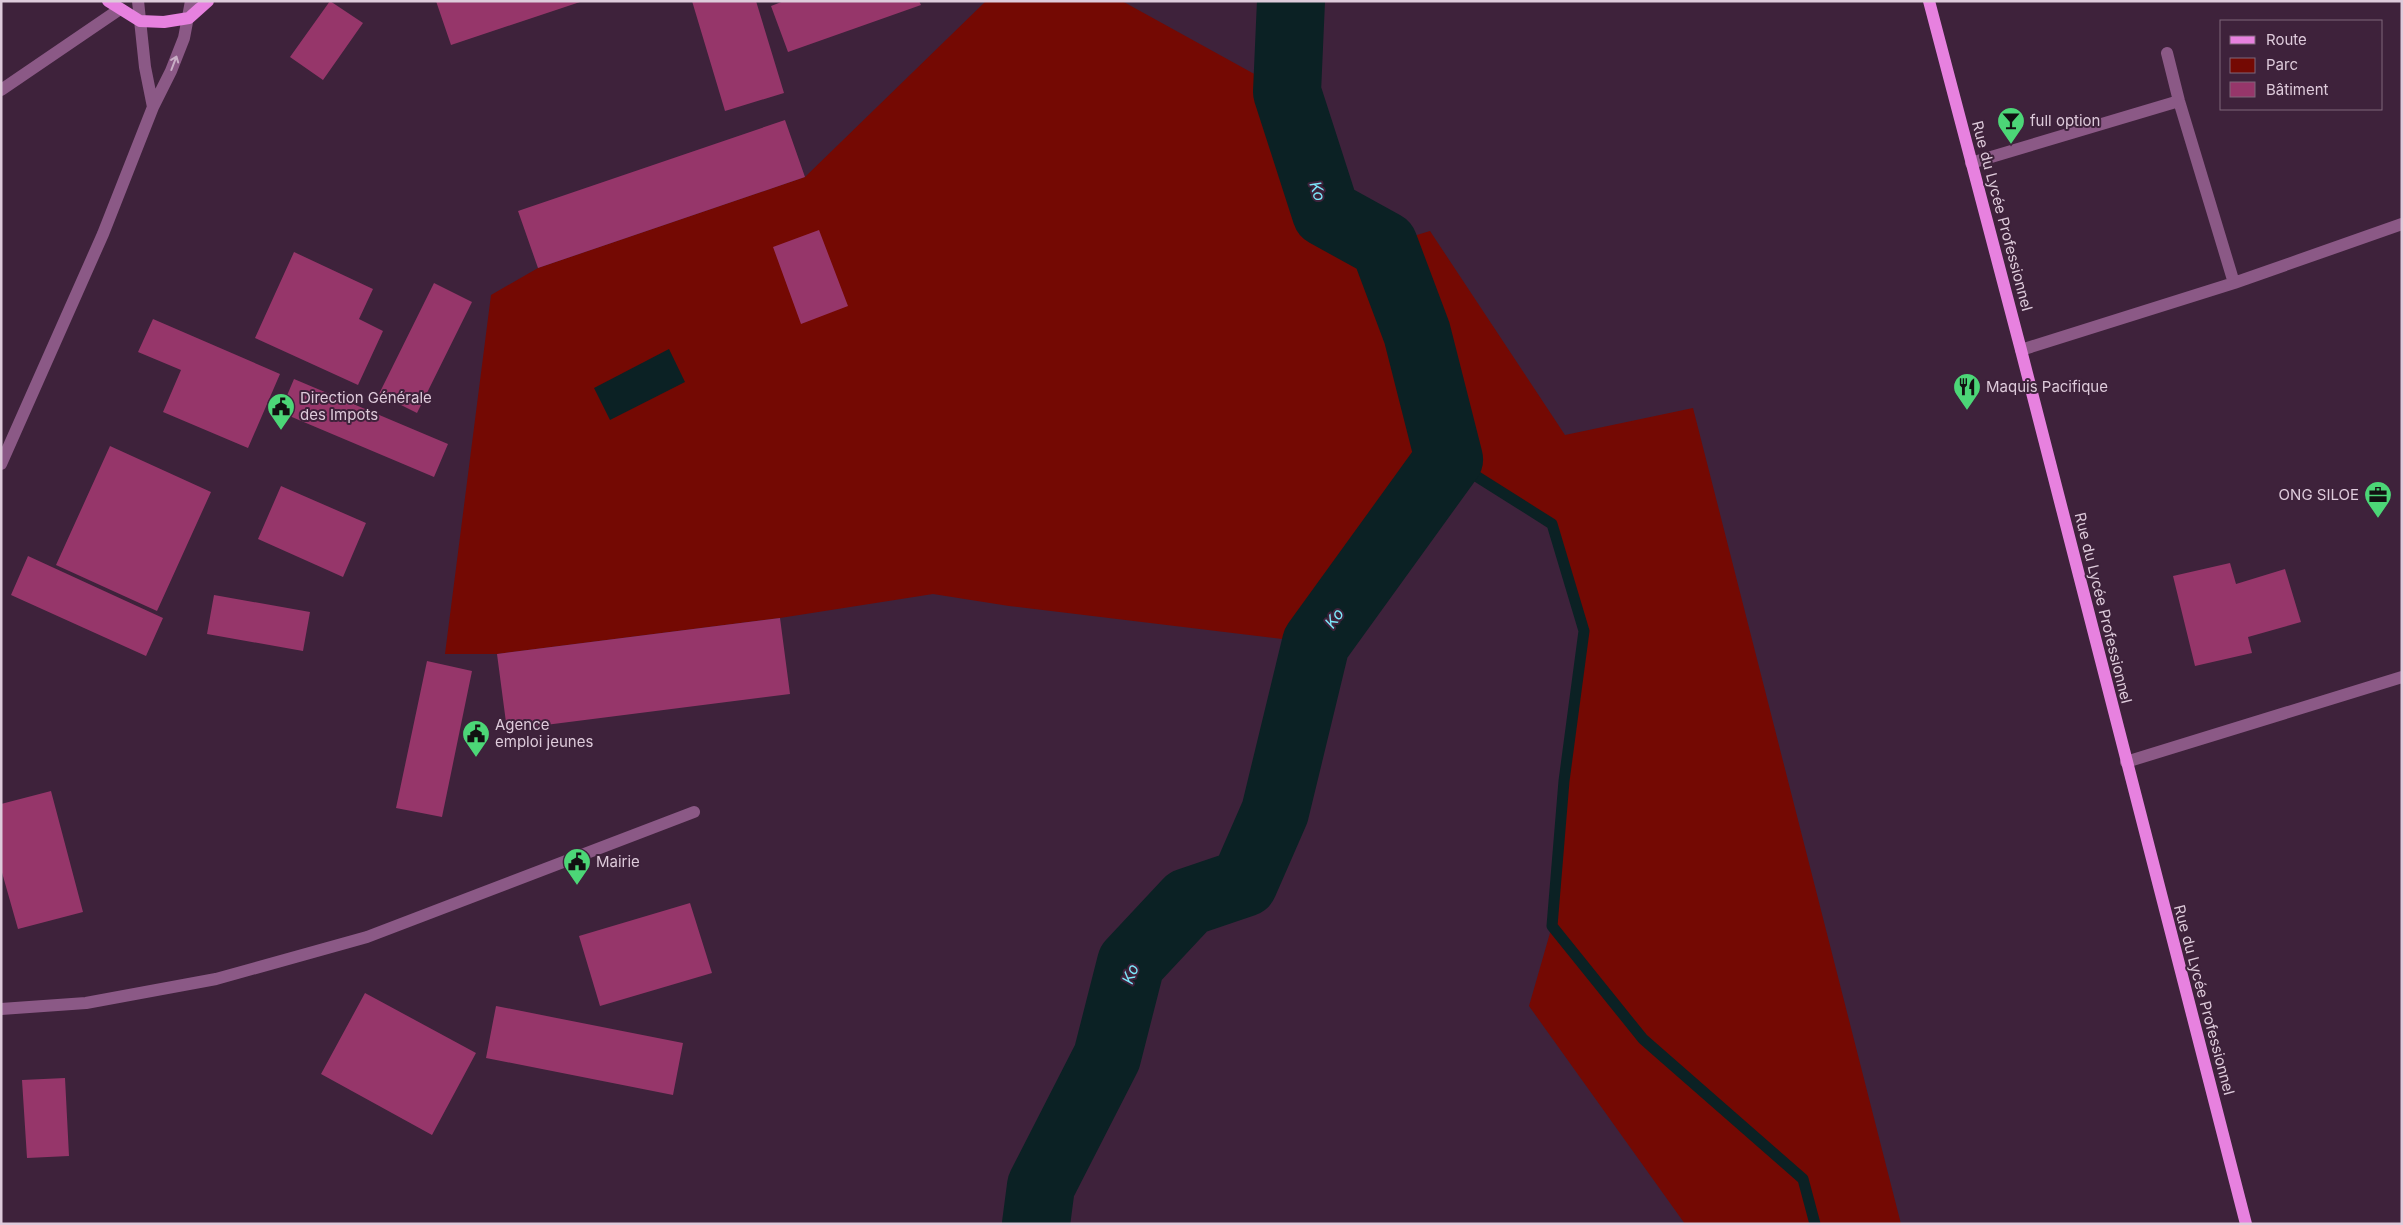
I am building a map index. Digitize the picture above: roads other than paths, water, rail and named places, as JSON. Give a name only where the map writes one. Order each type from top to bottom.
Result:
[{"type":"main road","points":[[108,1],[140,21],[164,22],[189,18],[208,1]]},
{"type":"main road","name":"Rue du Lycée Professionnel","points":[[1929,1],[2022,350],[2126,762],[2246,1224]]},
{"type":"street","points":[[138,1],[145,67],[153,107]]},
{"type":"street","points":[[1,464],[103,234],[153,107],[171,71],[184,38],[191,1]]},
{"type":"street","points":[[1,90],[120,9]]},
{"type":"street","points":[[2167,53],[2179,101],[2234,283]]},
{"type":"street","points":[[1971,162],[2179,101]]},
{"type":"street","points":[[2022,350],[2234,283],[2402,224]]},
{"type":"street","points":[[2126,762],[2402,677]]},
{"type":"street","points":[[1,1009],[86,1003],[207,981],[330,947],[367,936],[694,812]]},
{"type":"waterway","name":"Ko","points":[[1036,1224],[1041,1186],[1107,1057],[1131,963],[1188,902],[1244,883],[1275,812],[1316,643],[1449,459],[1417,333],[1384,245],[1326,213],[1287,92],[1291,1]]},
{"type":"waterway","points":[[1449,459],[1552,524],[1584,631],[1564,781],[1552,926],[1643,1039],[1803,1179],[1815,1224]]},
{"type":"place","name":"full option","points":[[2011,145]]},
{"type":"place","name":"Maquis Pacifique","points":[[1967,411]]},
{"type":"place","name":"Direction Générale des Impots","points":[[281,431]]},
{"type":"place","name":"ONG SILOE","points":[[2378,519]]},
{"type":"place","name":"Agence emploi jeunes","points":[[476,758]]},
{"type":"place","name":"Mairie","points":[[577,886]]}]
